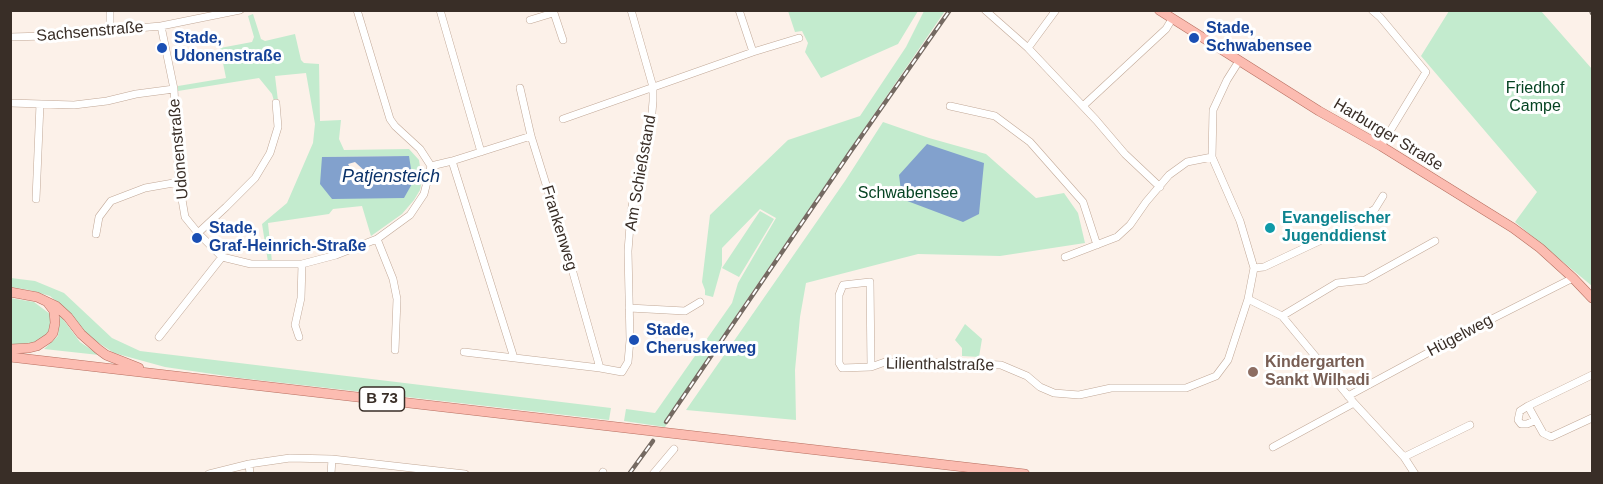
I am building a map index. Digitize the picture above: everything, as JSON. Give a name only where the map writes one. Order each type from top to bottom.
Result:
[{"type":"main road","name":"Harburger Straße","points":[[1159,10],[1319,111],[1381,146],[1513,228],[1540,248],[1593,298]]},
{"type":"main road","points":[[10,292],[37,297],[60,309],[81,334],[106,355],[152,373]]},
{"type":"main road","points":[[10,349],[37,346],[49,338],[53,333],[55,323],[54,311],[48,303]]},
{"type":"main road","name":"B 73","points":[[10,357],[1025,474]]},
{"type":"street","points":[[110,10],[110,31]]},
{"type":"street","name":"Sachsenstraße","points":[[10,37],[161,26],[240,10]]},
{"type":"street","points":[[159,337],[222,257],[251,264],[302,264],[336,255],[377,239],[410,215],[424,194],[431,166],[420,149],[394,126],[390,119],[357,10]]},
{"type":"street","points":[[440,10],[481,152]]},
{"type":"street","name":"Am Schießstand","points":[[600,368],[621,372],[628,362],[628,251],[631,213],[651,124],[653,87],[631,10]]},
{"type":"street","points":[[739,10],[753,52]]},
{"type":"street","points":[[985,10],[1028,48],[1125,154],[1160,187]]},
{"type":"street","points":[[1028,48],[1056,10]]},
{"type":"street","points":[[1372,10],[1426,72],[1381,146]]},
{"type":"street","points":[[530,20],[553,12],[562,40]]},
{"type":"street","points":[[1083,106],[1166,29],[1172,19]]},
{"type":"street","name":"Udonenstraße","points":[[161,26],[174,89],[179,183],[186,217],[222,257]]},
{"type":"street","points":[[563,118],[798,38]]},
{"type":"street","points":[[1239,61],[1213,110],[1212,157],[1240,221],[1254,268],[1264,267],[1330,236],[1375,209],[1383,196]]},
{"type":"street","name":"Frankenweg","points":[[520,88],[531,136],[600,368]]},
{"type":"street","points":[[10,104],[74,105],[174,89]]},
{"type":"street","points":[[198,233],[255,178],[270,153],[278,127],[276,103]]},
{"type":"street","points":[[36,200],[40,104]]},
{"type":"street","points":[[950,106],[995,116],[1030,142],[1083,202],[1097,245]]},
{"type":"street","points":[[431,166],[531,136]]},
{"type":"street","points":[[1065,257],[1117,237],[1130,225],[1146,202],[1169,176],[1187,162],[1212,157]]},
{"type":"street","points":[[452,161],[514,358]]},
{"type":"street","points":[[96,234],[99,217],[111,201],[145,188],[179,183]]},
{"type":"street","points":[[377,239],[393,279],[397,299],[395,350]]},
{"type":"street","points":[[1282,316],[1337,284],[1365,279],[1435,242]]},
{"type":"street","points":[[299,337],[295,325],[301,298],[302,264]]},
{"type":"street","name":"Lilienthalstraße","points":[[871,367],[870,282],[843,285],[839,295],[839,363],[842,368],[871,367],[885,362],[1001,366],[1027,376],[1040,387],[1066,395],[1078,395],[1111,388],[1186,388],[1216,376],[1228,360],[1248,299],[1254,268]]},
{"type":"street","name":"Hügelweg","points":[[1348,396],[1573,278]]},
{"type":"street","points":[[1248,299],[1282,316],[1354,403],[1404,457],[1415,474]]},
{"type":"street","points":[[629,308],[685,311],[700,302]]},
{"type":"street","points":[[464,352],[600,368]]},
{"type":"street","points":[[1535,419],[1527,424],[1521,424],[1518,420],[1520,411],[1528,406],[1593,375]]},
{"type":"street","points":[[1273,447],[1354,403]]},
{"type":"street","points":[[1528,406],[1543,433],[1551,437],[1593,418]]},
{"type":"street","points":[[1404,457],[1470,425]]},
{"type":"street","points":[[653,474],[674,449]]},
{"type":"street","points":[[209,474],[249,464],[290,458],[332,459],[465,474]]},
{"type":"street","points":[[331,474],[332,459]]},
{"type":"street","points":[[249,464],[250,474]]},
{"type":"green space","points":[[788,10],[918,11],[898,44],[821,78],[805,52],[808,43],[802,31],[795,32]]},
{"type":"green space","points":[[924,11],[945,11],[741,308],[665,427],[624,421],[626,409],[655,413],[732,303],[738,283],[776,218],[760,209],[722,248],[722,265],[713,297],[705,295],[702,282],[710,215],[788,140],[860,116],[906,47]]},
{"type":"green space","name":"Friedhof Campe","points":[[1449,11],[1541,11],[1592,69],[1592,286],[1515,222],[1537,192],[1421,56]]},
{"type":"green space","points":[[253,14],[261,39],[265,41],[295,34],[301,60],[304,63],[319,64],[320,121],[341,120],[339,139],[344,150],[409,149],[419,160],[422,180],[420,190],[414,200],[402,214],[371,236],[362,206],[333,209],[329,214],[268,223],[272,262],[268,262],[262,224],[287,203],[313,143],[315,124],[306,73],[275,76],[278,101],[274,101],[272,94],[259,78],[178,91],[178,86],[226,78],[220,48],[252,42],[254,37],[248,16]],"holes":[[[409,156],[332,199],[323,157]]]},
{"type":"green space","name":"Schwabensee","points":[[883,122],[986,154],[1036,198],[1064,193],[1078,213],[1085,243],[1000,256],[918,254],[806,283],[795,370],[796,420],[686,410],[845,181]]},
{"type":"green space","points":[[760,211],[774,219],[739,277],[722,268]]},
{"type":"green space","points":[[11,278],[35,281],[64,293],[112,338],[140,351],[611,408],[609,420],[240,378],[165,367],[114,353],[88,336],[63,307],[50,296],[11,287]]},
{"type":"green space","points":[[10,298],[34,302],[50,314],[50,331],[38,343],[11,347]]},
{"type":"green space","points":[[60,315],[80,342],[99,355],[44,349],[58,336]]},
{"type":"green space","points":[[965,324],[982,339],[979,357],[962,356],[962,348],[955,340]]},
{"type":"water","name":"Schwabensee","points":[[927,144],[984,163],[979,214],[963,222],[902,199],[899,175]]},
{"type":"water","name":"Patjensteich","points":[[409,156],[413,182],[404,198],[332,199],[320,184],[322,157]],"holes":[[[355,162],[367,173],[358,180],[348,164]]]},
{"type":"railway","points":[[666,422],[950,10]]},
{"type":"railway","points":[[629,474],[653,441]]},
{"type":"place","name":"Stade, Schwabensee","points":[[1194,38]]},
{"type":"place","name":"Stade, Udonenstraße","points":[[162,48]]},
{"type":"place","name":"Evangelischer Jugenddienst","points":[[1270,228]]},
{"type":"place","name":"Stade, Graf-Heinrich-Straße","points":[[197,238]]},
{"type":"place","name":"Stade, Cheruskerweg","points":[[634,340]]},
{"type":"place","name":"Kindergarten Sankt Wilhadi","points":[[1253,372]]}]
